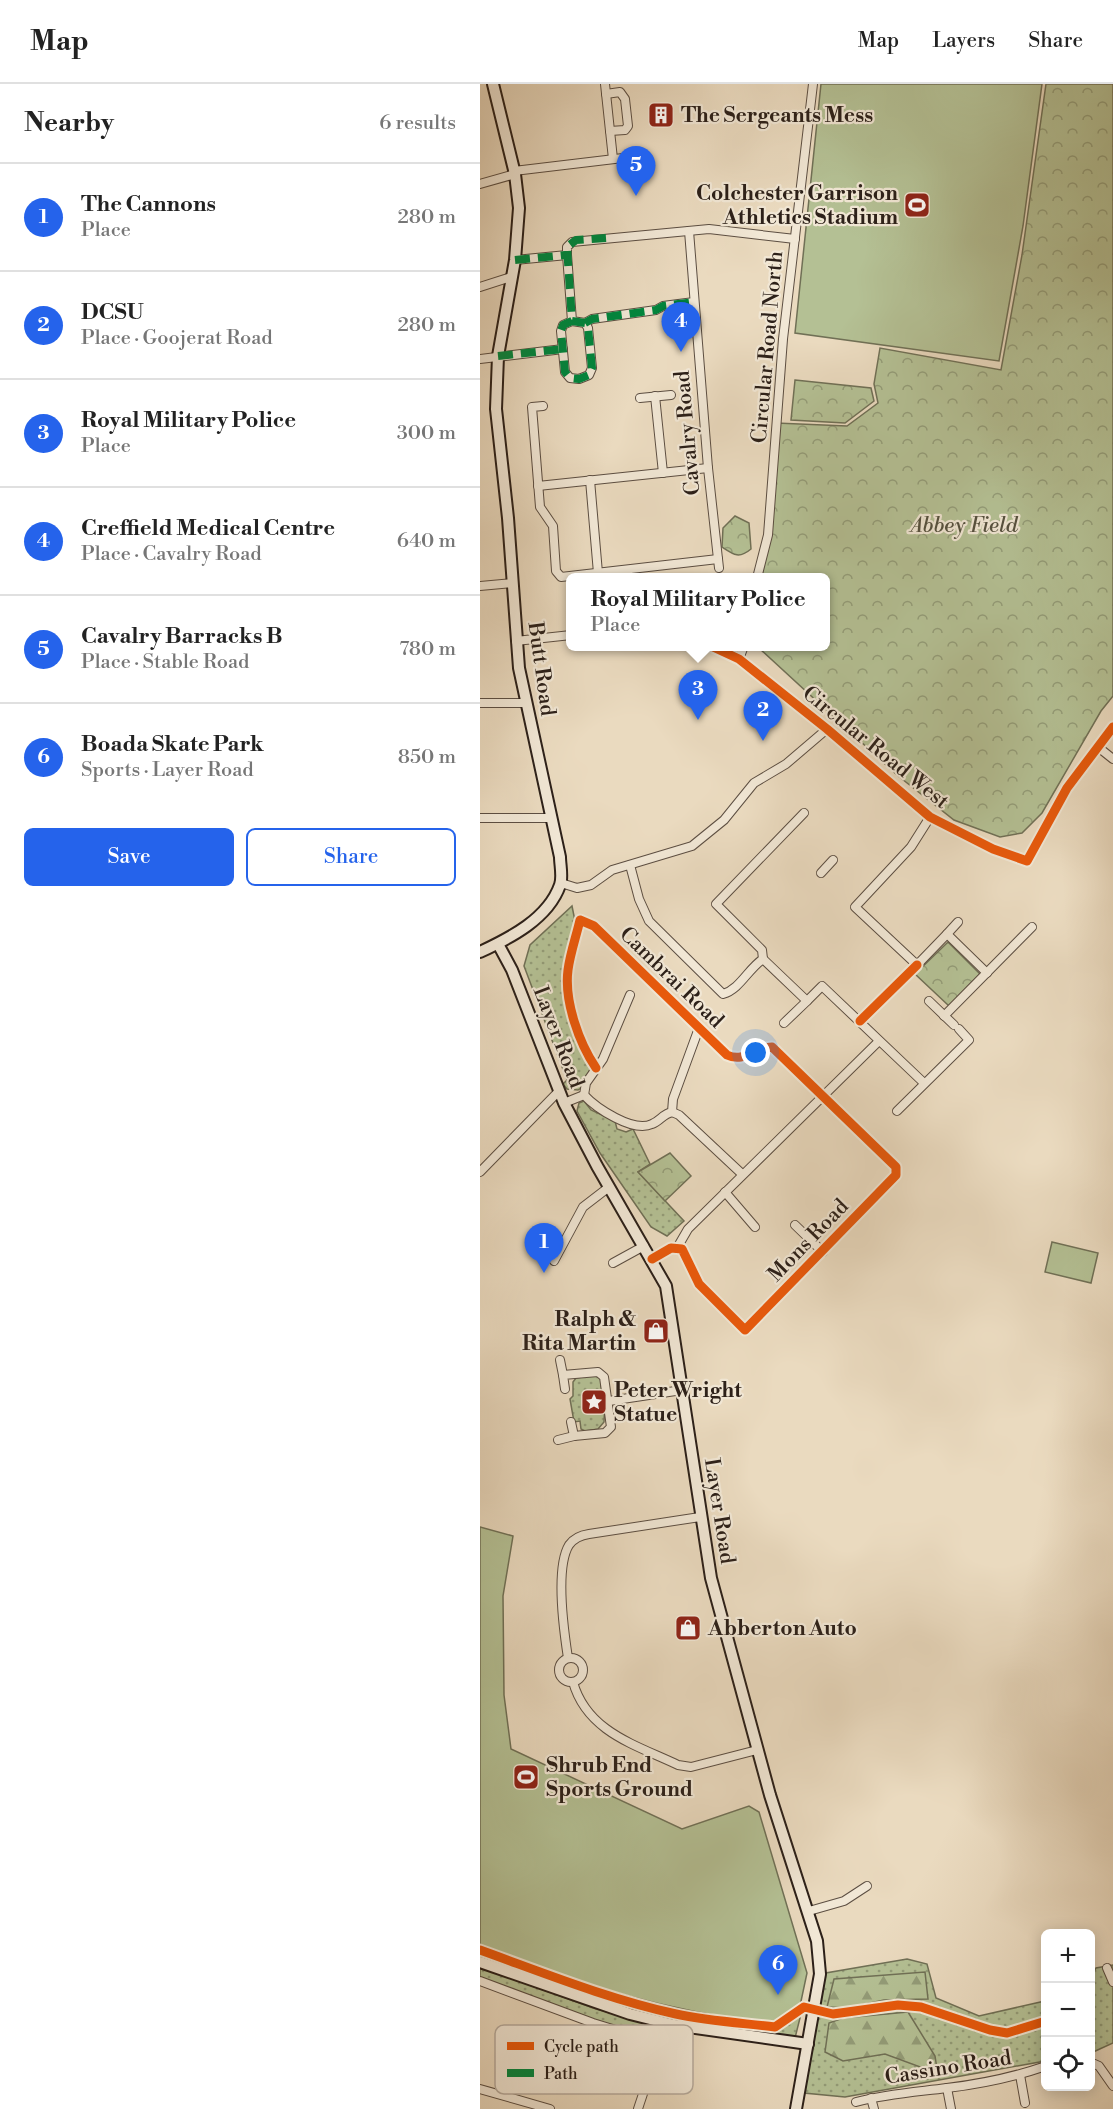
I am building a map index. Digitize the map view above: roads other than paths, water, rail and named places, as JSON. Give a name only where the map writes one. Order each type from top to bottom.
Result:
[{"type":"main road","name":"Butt Road","points":[[493,84],[515,173],[519,208],[515,260],[498,356],[496,409],[516,641],[524,703],[560,857],[561,883]]},
{"type":"main road","points":[[480,952],[498,944],[535,919],[552,900],[561,883]]},
{"type":"main road","name":"Layer Road","points":[[498,944],[512,970],[558,1092],[609,1187],[663,1277],[669,1294],[700,1517],[711,1578],[757,1750],[818,1941],[820,1974],[796,2109]]},
{"type":"main road","points":[[480,1962],[630,2014],[674,2025]]},
{"type":"main road","points":[[693,2028],[808,2044]]},
{"type":"street","points":[[605,84],[613,159]]},
{"type":"street","name":"Circular Road North","points":[[758,573],[768,535],[783,339],[813,84]]},
{"type":"street","points":[[606,94],[620,92],[626,99],[628,126],[623,130],[610,131]]},
{"type":"street","points":[[480,184],[515,173],[623,158]]},
{"type":"street","points":[[572,321],[567,247],[572,242],[709,229],[795,239]]},
{"type":"street","name":"Cavalry Road","points":[[689,231],[708,468],[719,568]]},
{"type":"street","points":[[515,260],[567,255]]},
{"type":"street","points":[[480,287],[512,277]]},
{"type":"street","points":[[585,323],[592,368],[589,375],[579,379],[570,378],[565,372],[561,331],[564,325],[572,321],[585,323],[592,319],[694,302]]},
{"type":"street","points":[[480,358],[563,349]]},
{"type":"street","points":[[640,398],[671,395]]},
{"type":"street","points":[[655,396],[663,472]]},
{"type":"street","points":[[543,406],[532,407],[538,486],[542,511],[553,526],[556,571],[561,577],[566,576]]},
{"type":"street","points":[[538,486],[708,468]]},
{"type":"street","points":[[590,480],[598,573]]},
{"type":"street","points":[[642,573],[718,559]]},
{"type":"street","points":[[480,586],[512,583]]},
{"type":"street","points":[[516,641],[566,635]]},
{"type":"street","name":"Circular Road West","points":[[722,651],[739,659],[827,729],[930,817],[993,849],[1028,861],[1054,808],[1098,747]]},
{"type":"street","points":[[739,659],[742,651]]},
{"type":"street","points":[[480,703],[524,703]]},
{"type":"street","points":[[1113,728],[1098,747],[1113,759]]},
{"type":"street","points":[[561,883],[577,888],[591,885],[612,870],[678,852],[706,837],[724,820],[754,783],[786,764],[827,729]]},
{"type":"street","points":[[804,813],[716,904],[762,950],[763,959],[807,1001]]},
{"type":"street","points":[[930,817],[912,847],[855,907],[917,965],[958,922]]},
{"type":"street","points":[[480,818],[550,818]]},
{"type":"street","points":[[821,873],[833,860]]},
{"type":"street","points":[[630,865],[639,899],[649,921],[723,994],[731,992],[755,964],[763,959]]},
{"type":"street","name":"Cambrai Road","points":[[596,1068],[586,1050],[569,993],[568,969],[580,920],[594,926],[727,1055],[736,1059],[761,1048],[772,1047],[896,1167],[896,1175]]},
{"type":"street","points":[[945,1016],[1032,927]]},
{"type":"street","points":[[947,934],[987,973]]},
{"type":"street","points":[[784,1023],[822,986],[924,1083]]},
{"type":"street","points":[[584,1095],[586,1083],[603,1059],[630,995]]},
{"type":"street","points":[[897,1111],[969,1040],[929,1001]]},
{"type":"street","points":[[672,1112],[673,1099],[699,1028]]},
{"type":"street","points":[[652,1259],[677,1248],[688,1228],[879,1041]]},
{"type":"street","points":[[480,1172],[558,1092]]},
{"type":"street","points":[[584,1095],[596,1108],[638,1126],[652,1124],[665,1114],[672,1112],[679,1115],[742,1174]]},
{"type":"street","points":[[564,1103],[584,1095]]},
{"type":"street","name":"Mons Road","points":[[677,1248],[686,1254],[699,1284],[745,1330],[896,1175]]},
{"type":"street","points":[[554,1261],[583,1207],[609,1187]]},
{"type":"street","points":[[725,1192],[755,1227]]},
{"type":"street","name":"Mons Road","points":[[795,1225],[823,1252]]},
{"type":"street","points":[[613,1263],[644,1246]]},
{"type":"street","points":[[560,1360],[566,1389]]},
{"type":"street","points":[[558,1440],[605,1432],[611,1426],[604,1377],[597,1372],[563,1375]]},
{"type":"street","points":[[609,1401],[682,1390]]},
{"type":"street","points":[[572,1422],[573,1436]]},
{"type":"street","points":[[568,1658],[561,1604],[567,1553],[574,1540],[581,1535],[700,1517]]},
{"type":"street","points":[[568,1658],[579,1660],[583,1667],[582,1675],[573,1683],[566,1682],[559,1673],[561,1662],[568,1658]]},
{"type":"street","points":[[573,1683],[582,1706],[603,1729],[678,1765],[691,1767],[757,1750]]},
{"type":"street","points":[[809,1911],[844,1900],[867,1886]]},
{"type":"street","points":[[1107,1968],[1113,1982]]},
{"type":"street","points":[[480,1982],[600,2025]]},
{"type":"street","points":[[1095,2064],[1100,2066],[1113,2086]]},
{"type":"street","name":"Cassino Road","points":[[856,2102],[1020,2075],[1041,2069]]},
{"type":"street","points":[[1020,2075],[1025,2103]]},
{"type":"street","points":[[947,2088],[951,2109]]},
{"type":"street","points":[[480,2089],[495,2093]]},
{"type":"street","points":[[498,2094],[550,2109]]},
{"type":"street","points":[[638,2109],[642,2094]]},
{"type":"street","points":[[871,2098],[874,2109]]},
{"type":"place","name":"The Sergeants Mess","points":[[661,115]]},
{"type":"place","name":"Cavalry Barracks B","points":[[636,196]]},
{"type":"place","name":"Colchester Garrison Athletics Stadium","points":[[917,205]]},
{"type":"place","name":"Creffield Medical Centre","points":[[681,352]]},
{"type":"place","name":"Royal Military Police","points":[[698,720]]},
{"type":"place","name":"DCSU","points":[[763,741]]},
{"type":"place","name":"The Cannons","points":[[544,1273]]},
{"type":"place","name":"Ralph & Rita Martin","points":[[656,1331]]},
{"type":"place","name":"Peter Wright Statue","points":[[594,1402]]},
{"type":"place","name":"Abberton Auto","points":[[688,1628]]},
{"type":"place","name":"Shrub End Sports Ground","points":[[526,1777]]},
{"type":"place","name":"Boada Skate Park","points":[[778,1995]]},
{"type":"park label","name":"Abbey Field","points":[[964,525]]}]
